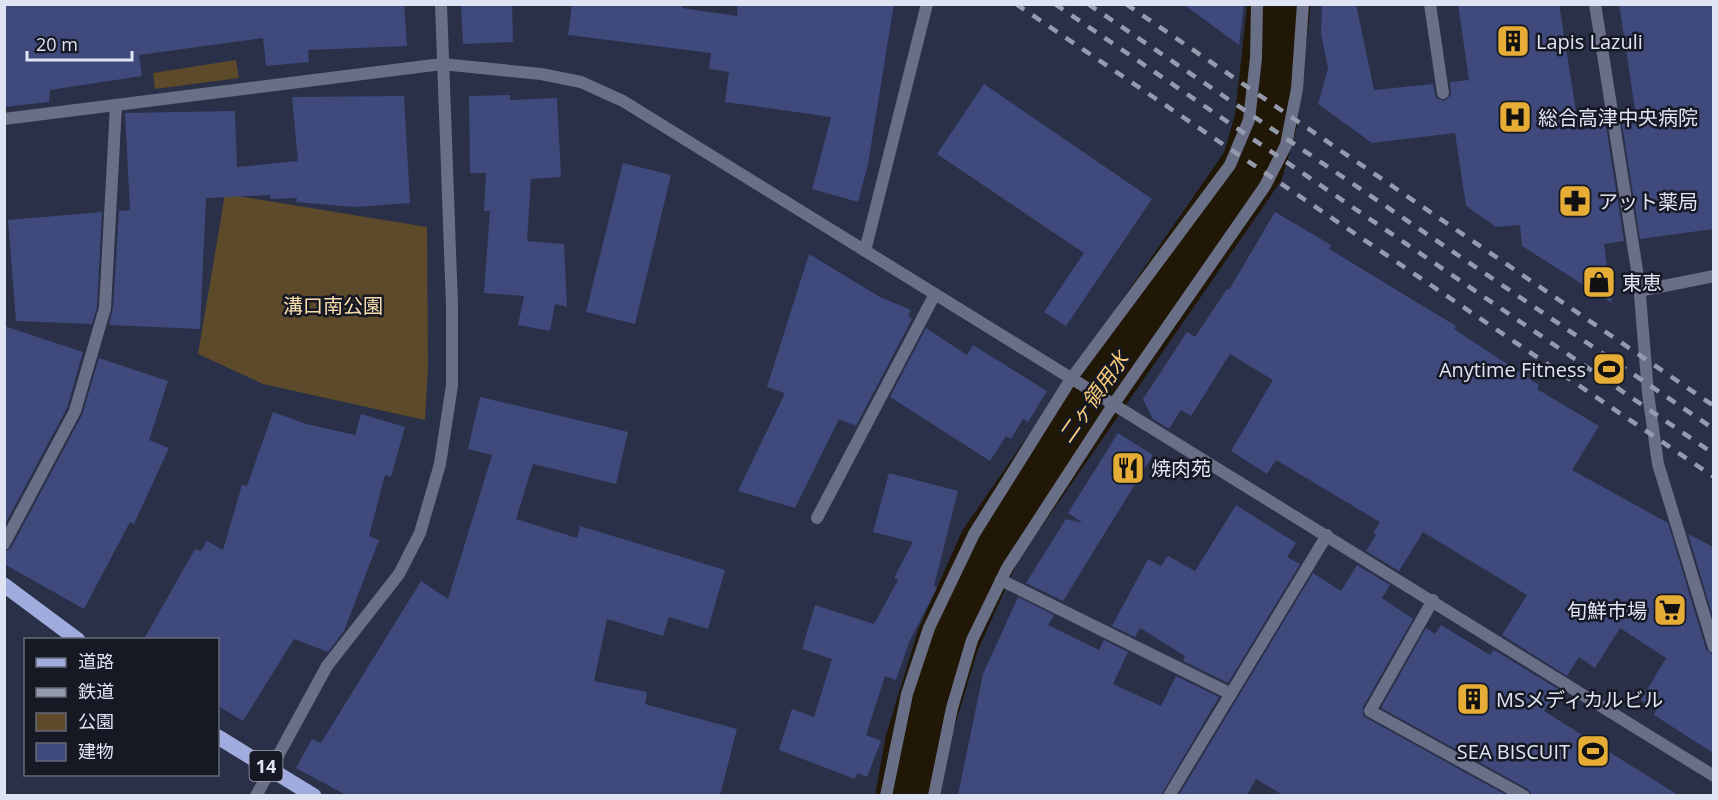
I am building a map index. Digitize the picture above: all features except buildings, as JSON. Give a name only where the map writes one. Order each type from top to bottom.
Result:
[{"type":"main road","points":[[4,585],[77,638]]},
{"type":"main road","name":"14","points":[[219,739],[314,795]]},
{"type":"street","points":[[256,795],[327,666],[399,574],[420,533],[440,464],[452,385],[452,306],[441,4]]},
{"type":"street","points":[[865,251],[927,4]]},
{"type":"street","points":[[886,795],[907,694],[929,628],[974,534],[1076,382],[1230,165],[1249,120],[1256,58],[1257,4]]},
{"type":"street","points":[[934,795],[952,708],[972,640],[1001,580],[1109,402],[1265,186],[1286,145],[1297,89],[1303,4]]},
{"type":"street","points":[[1430,4],[1443,93]]},
{"type":"street","points":[[1595,4],[1640,291],[1648,393],[1658,464],[1713,647]]},
{"type":"street","points":[[4,119],[442,64],[541,74],[581,82],[623,101],[1713,776]]},
{"type":"street","points":[[4,544],[75,411],[105,308],[116,105]]},
{"type":"street","points":[[1640,291],[1713,276]]},
{"type":"street","points":[[818,518],[934,294]]},
{"type":"street","points":[[1169,795],[1327,535]]},
{"type":"street","points":[[1001,580],[1231,694]]},
{"type":"street","points":[[1432,600],[1370,711],[1524,795]]},
{"type":"green space","points":[[236,60],[239,78],[155,89],[153,73]]},
{"type":"green space","name":"溝口南公園","points":[[225,194],[427,227],[428,368],[425,420],[263,384],[198,354]]},
{"type":"waterway","name":"二ヶ領用水","points":[[907,796],[916,745],[948,640],[990,546],[1253,166],[1266,121],[1279,4]]},
{"type":"railway","points":[[1016,4],[1714,477]]},
{"type":"railway","points":[[1055,4],[1714,454]]},
{"type":"railway","points":[[1088,4],[1714,429]]},
{"type":"railway","points":[[1126,4],[1714,406]]},
{"type":"place","name":"Lapis Lazuli","points":[[1513,41]]},
{"type":"place","name":"総合高津中央病院","points":[[1515,117]]},
{"type":"place","name":"アット薬局","points":[[1575,201]]},
{"type":"place","name":"東恵","points":[[1599,282]]},
{"type":"place","name":"Anytime Fitness","points":[[1609,369]]},
{"type":"place","name":"焼肉苑","points":[[1128,468]]},
{"type":"place","name":"旬鮮市場","points":[[1670,610]]},
{"type":"place","name":"MSメディカルビル","points":[[1473,699]]},
{"type":"place","name":"SEA BISCUIT","points":[[1593,751]]}]
